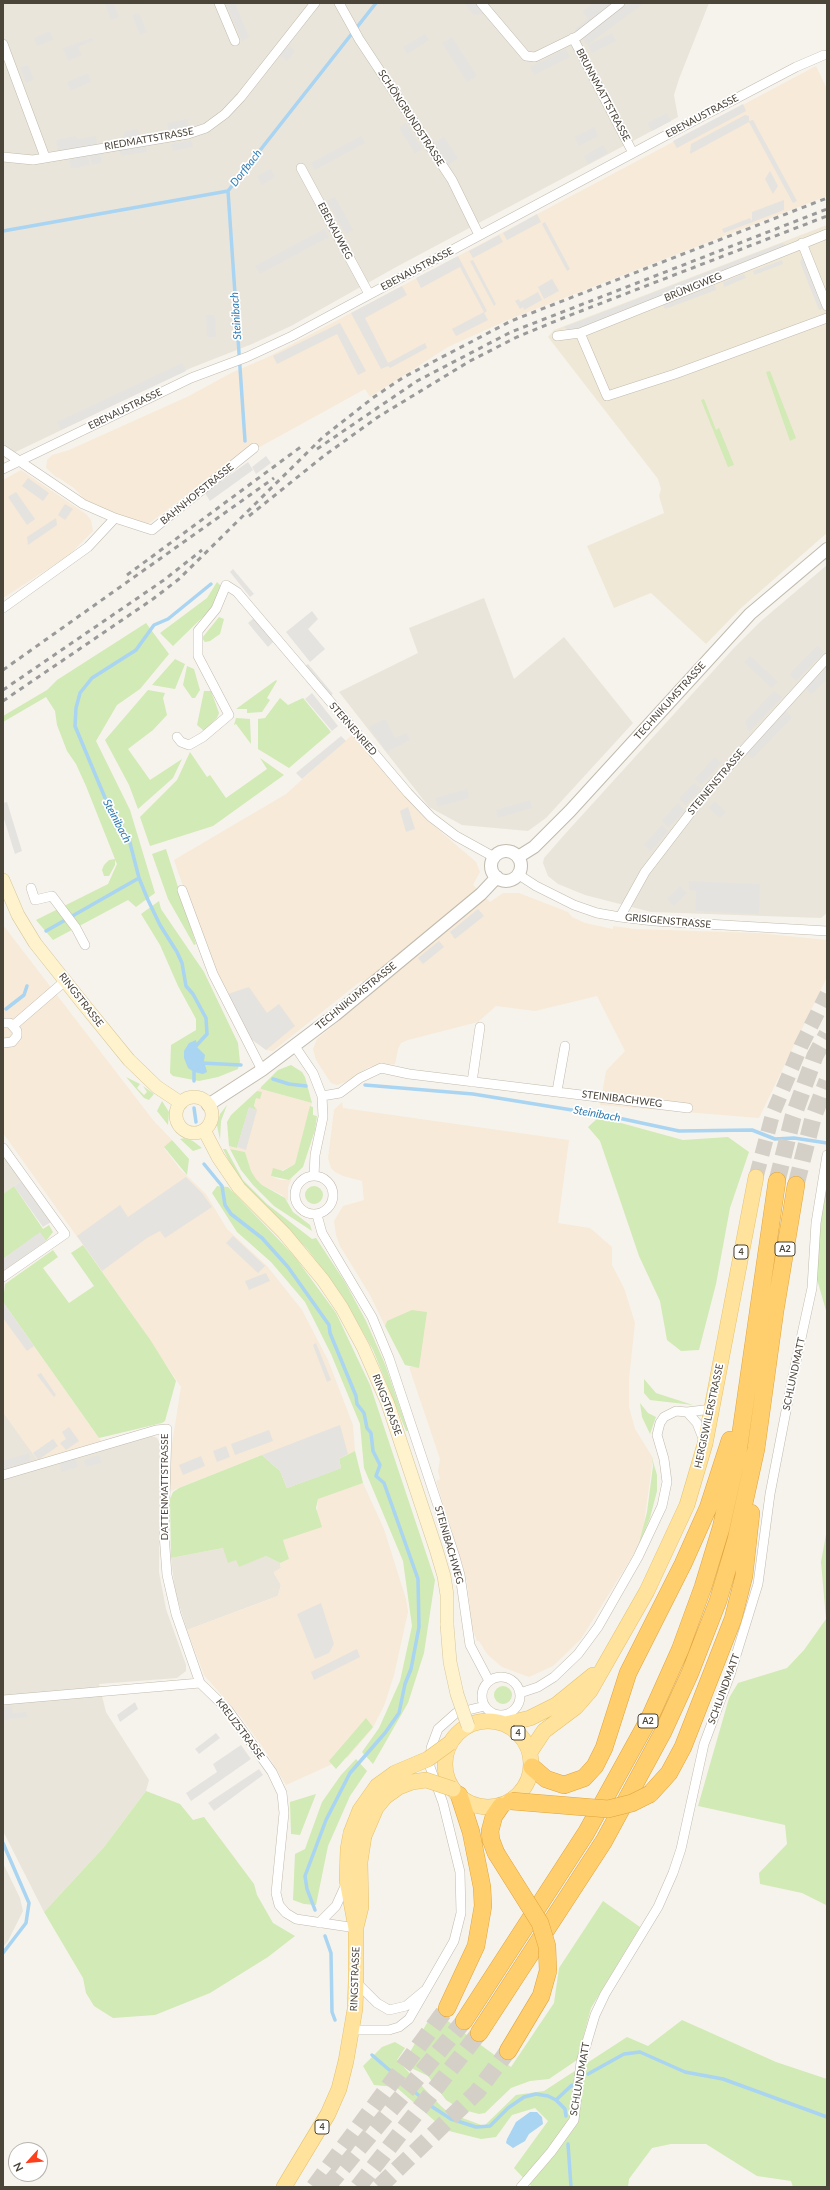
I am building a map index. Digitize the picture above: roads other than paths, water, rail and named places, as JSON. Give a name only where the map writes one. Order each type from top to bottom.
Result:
[{"type":"highway","name":"A2","points":[[464,2021],[586,1833],[650,1717],[671,1670],[703,1587],[721,1528],[738,1452],[777,1182]]},
{"type":"highway","name":"A2","points":[[479,2033],[604,1841],[663,1732],[690,1673],[718,1601],[736,1540],[752,1471],[796,1185]]},
{"type":"highway","points":[[531,1760],[540,1776],[560,1785],[571,1784],[584,1778],[595,1766],[602,1752],[628,1673],[683,1564],[708,1508],[748,1385]]},
{"type":"highway","points":[[508,2051],[541,1996],[548,1971],[547,1946],[540,1922],[496,1853],[491,1840],[492,1822],[506,1803],[608,1809],[632,1803],[650,1794],[670,1773],[683,1747],[733,1619],[747,1560],[752,1505],[752,1471]]},
{"type":"highway","points":[[447,2008],[476,1946],[483,1906],[482,1887],[471,1832],[456,1792]]},
{"type":"main road","name":"RINGSTRASSE","points":[[3,880],[18,914],[35,943],[65,981],[129,1060],[158,1087],[181,1103]]},
{"type":"main road","points":[[193,1097],[201,1099],[208,1105],[212,1116],[210,1124],[204,1130],[192,1133],[180,1126],[176,1115],[181,1103],[193,1097]]},
{"type":"main road","name":"RINGSTRASSE","points":[[204,1130],[239,1188],[301,1253],[342,1308],[375,1372],[398,1434],[444,1576],[450,1662],[457,1694],[468,1726]]},
{"type":"main road","name":"HERGISWILERSTRASSE","points":[[531,1760],[544,1730],[581,1702],[590,1691],[648,1591],[679,1524],[689,1498],[705,1444],[756,1176]]},
{"type":"main road","name":"HERGISWILERSTRASSE","points":[[506,1724],[530,1718],[556,1705],[573,1693],[607,1662]]},
{"type":"main road","name":"4","points":[[450,1743],[460,1731],[468,1726],[484,1721],[506,1724],[521,1735],[531,1760],[528,1781],[523,1790],[506,1803],[485,1807],[475,1805],[456,1792]]},
{"type":"main road","name":"RINGSTRASSE","points":[[352,2031],[356,1982],[356,1928],[361,1907],[360,1862],[357,1835],[360,1810],[378,1786],[395,1773],[428,1759],[450,1743]]},
{"type":"main road","points":[[450,1743],[446,1755],[446,1769],[456,1792]]},
{"type":"main road","name":"RINGSTRASSE","points":[[356,1928],[351,1910],[347,1880],[348,1849],[376,1808],[385,1798],[399,1787],[412,1782],[426,1780],[456,1792]]},
{"type":"main road","name":"4","points":[[284,2187],[328,2114],[343,2077],[352,2031]]},
{"type":"street","points":[[219,3],[235,41]]},
{"type":"street","name":"RIEDMATTSTRASSE","points":[[3,157],[33,160],[188,134],[211,125],[225,114],[241,97],[315,3]]},
{"type":"street","name":"SCHÖNGRUNDSTRASSE","points":[[339,3],[350,25],[448,173],[463,199],[480,235]]},
{"type":"street","name":"BRUNNMATTSTRASSE","points":[[481,3],[526,56],[535,57],[573,38],[620,3]]},
{"type":"street","name":"BRUNNMATTSTRASSE","points":[[573,38],[633,152]]},
{"type":"street","points":[[3,44],[45,157]]},
{"type":"street","name":"EBENAUSTRASSE","points":[[3,468],[191,378],[281,342],[633,152],[796,67],[824,55]]},
{"type":"street","name":"EBENAUWEG","points":[[301,168],[369,294]]},
{"type":"street","name":"BRÜNIGWEG","points":[[557,336],[580,333],[827,234]]},
{"type":"street","points":[[802,243],[827,306]]},
{"type":"street","points":[[580,333],[607,396],[668,377],[827,318]]},
{"type":"street","name":"BAHNHOFSTRASSE","points":[[3,450],[83,504],[115,518],[152,530],[254,448]]},
{"type":"street","points":[[3,608],[88,547],[115,518]]},
{"type":"street","name":"TECHNIKUMSTRASSE","points":[[518,857],[534,847],[570,811],[750,614],[827,549]]},
{"type":"street","name":"STERNENRIED","points":[[177,737],[181,742],[189,745],[203,737],[229,715],[198,656],[198,631],[216,609],[226,585],[237,592],[408,793],[431,817],[456,836],[494,857]]},
{"type":"street","name":"STEINENSTRASSE","points":[[620,917],[645,872],[711,786],[827,658]]},
{"type":"street","points":[[506,850],[511,851],[518,857],[521,866],[519,874],[511,880],[506,881],[496,877],[491,865],[494,857],[506,850]]},
{"type":"street","name":"GRISIGENSTRASSE","points":[[519,874],[536,886],[574,905],[597,913],[654,921],[827,932]]},
{"type":"street","name":"TECHNIKUMSTRASSE","points":[[208,1105],[262,1070],[335,1015],[481,894],[496,877]]},
{"type":"street","points":[[31,888],[35,900],[52,896],[76,928],[85,945]]},
{"type":"street","points":[[182,890],[213,974],[262,1070]]},
{"type":"street","points":[[14,1025],[65,981]]},
{"type":"street","points":[[3,1023],[14,1025]]},
{"type":"street","points":[[3,1043],[8,1044],[15,1039],[17,1031],[14,1025]]},
{"type":"street","points":[[472,1082],[480,1027]]},
{"type":"street","points":[[294,1045],[313,1073],[322,1096],[323,1117],[314,1155],[314,1176]]},
{"type":"street","points":[[557,1091],[565,1046]]},
{"type":"street","name":"STEINIBACHWEG","points":[[322,1096],[340,1093],[360,1078],[381,1068],[409,1074],[688,1108]]},
{"type":"street","points":[[3,1148],[65,1234],[3,1277]]},
{"type":"street","name":"SCHLUNDMATT","points":[[521,2187],[551,2152],[574,2120],[585,2047],[595,2016],[605,1994],[660,1902],[673,1873],[681,1849],[704,1744],[730,1675],[758,1584],[771,1486],[812,1288],[816,1223],[827,1155]]},
{"type":"street","points":[[314,1176],[326,1180],[333,1191],[332,1204],[323,1213],[316,1215],[308,1214],[301,1210],[296,1203],[295,1194],[296,1189],[303,1179],[314,1176]]},
{"type":"street","name":"RINGSTRASSE","points":[[316,1215],[322,1233],[330,1249],[372,1317],[407,1409]]},
{"type":"street","name":"STEINIBACHWEG","points":[[407,1409],[460,1575],[470,1645],[489,1681]]},
{"type":"street","points":[[520,1693],[538,1687],[554,1677],[578,1654],[598,1627],[617,1595],[653,1527],[665,1494],[667,1471],[657,1436],[657,1428],[664,1418],[670,1413],[676,1411],[687,1412],[712,1409]]},
{"type":"street","points":[[687,1412],[696,1423],[705,1444]]},
{"type":"street","name":"DATTENMATTSTRASSE","points":[[3,1475],[156,1430],[167,1429],[164,1534],[167,1575],[176,1614],[200,1683]]},
{"type":"street","points":[[497,1677],[506,1678],[516,1684],[520,1693],[517,1706],[508,1714],[495,1714],[485,1706],[482,1694],[484,1686],[489,1681],[497,1677]]},
{"type":"street","points":[[3,1700],[200,1683]]},
{"type":"street","name":"KREUZSTRASSE","points":[[200,1683],[228,1710],[272,1772],[282,1793],[284,1813],[276,1893],[280,1905],[286,1913],[296,1919],[356,1928]]},
{"type":"street","points":[[352,2031],[381,2031],[399,2027],[410,2019],[430,1986],[454,1941],[461,1913],[460,1872],[443,1802],[430,1767],[431,1748],[438,1729],[456,1713],[485,1706]]},
{"type":"street","points":[[319,1922],[336,1906],[347,1880]]},
{"type":"street","points":[[356,1982],[377,2003],[392,2010],[406,2006],[430,1986]]},
{"type":"water","points":[[196,1040],[197,1047],[205,1055],[204,1061],[207,1072],[203,1074],[194,1072],[188,1068],[184,1058],[184,1051],[189,1043]]},
{"type":"water","points":[[530,2112],[537,2112],[542,2117],[543,2124],[529,2134],[525,2141],[513,2148],[506,2143],[507,2139],[516,2122]]},
{"type":"waterway","name":"Dorfbach","points":[[3,231],[228,191],[376,3]]},
{"type":"waterway","name":"Steinibach","points":[[228,191],[245,441]]},
{"type":"waterway","name":"Steinibach","points":[[195,1047],[207,1034],[206,1018],[193,994],[186,986],[182,963],[160,925],[148,900],[139,878],[129,839],[108,805],[75,726],[76,708],[80,693],[92,678],[136,650],[154,625],[168,619],[211,584]]},
{"type":"waterway","points":[[46,931],[139,878]]},
{"type":"waterway","points":[[6,1009],[24,995],[27,986]]},
{"type":"waterway","name":"Steinibach","points":[[201,1063],[241,1065]]},
{"type":"waterway","points":[[194,1072],[194,1081]]},
{"type":"waterway","name":"Steinibach","points":[[273,1079],[289,1084],[306,1086]]},
{"type":"waterway","name":"Steinibach","points":[[365,1085],[473,1094],[609,1116],[679,1131],[752,1130],[775,1139],[794,1138],[827,1143]]},
{"type":"waterway","points":[[194,1108],[196,1122]]},
{"type":"waterway","points":[[204,1164],[222,1186],[225,1205],[231,1214],[262,1238],[288,1267],[329,1325],[330,1333],[356,1396],[357,1404],[364,1413],[367,1428],[371,1433],[373,1451],[380,1465],[376,1476],[384,1483],[418,1579],[419,1627],[411,1669],[405,1684],[399,1713],[385,1733],[350,1773],[326,1820],[305,1876],[307,1889],[315,1910]]},
{"type":"waterway","points":[[3,1843],[29,1903],[26,1923],[3,1953]]},
{"type":"waterway","points":[[325,1936],[331,1953],[332,2012],[335,2020]]},
{"type":"waterway","points":[[588,2074],[624,2054],[640,2052],[685,2072],[723,2079],[827,2117]]},
{"type":"waterway","points":[[372,2055],[431,2106],[451,2119],[476,2127],[490,2126],[508,2108],[524,2097],[536,2094],[548,2096],[556,2100],[565,2109],[566,2116]]},
{"type":"waterway","points":[[556,2100],[572,2085]]},
{"type":"waterway","points":[[568,2144],[571,2187]]},
{"type":"tunnel","points":[[756,1177],[773,1113],[801,1046],[827,994]]},
{"type":"tunnel","points":[[777,1181],[793,1117],[815,1056],[827,1034]]},
{"type":"tunnel","points":[[796,1185],[813,1118],[827,1081]]},
{"type":"tunnel","points":[[314,2187],[447,2008]]},
{"type":"tunnel","points":[[327,2187],[464,2021]]},
{"type":"tunnel","points":[[358,2187],[479,2033]]},
{"type":"tunnel","points":[[379,2187],[477,2092],[508,2051]]},
{"type":"railway","points":[[3,701],[153,599],[179,579],[323,437],[374,397],[404,377],[511,321],[827,198]]},
{"type":"railway","points":[[317,449],[417,381],[511,332],[827,209]]},
{"type":"railway","points":[[249,516],[325,455],[378,417],[470,361],[517,337],[568,316],[827,216]]},
{"type":"railway","points":[[127,575],[302,446]]},
{"type":"railway","points":[[3,670],[274,478]]},
{"type":"railway","points":[[3,690],[164,580],[202,550]]}]
